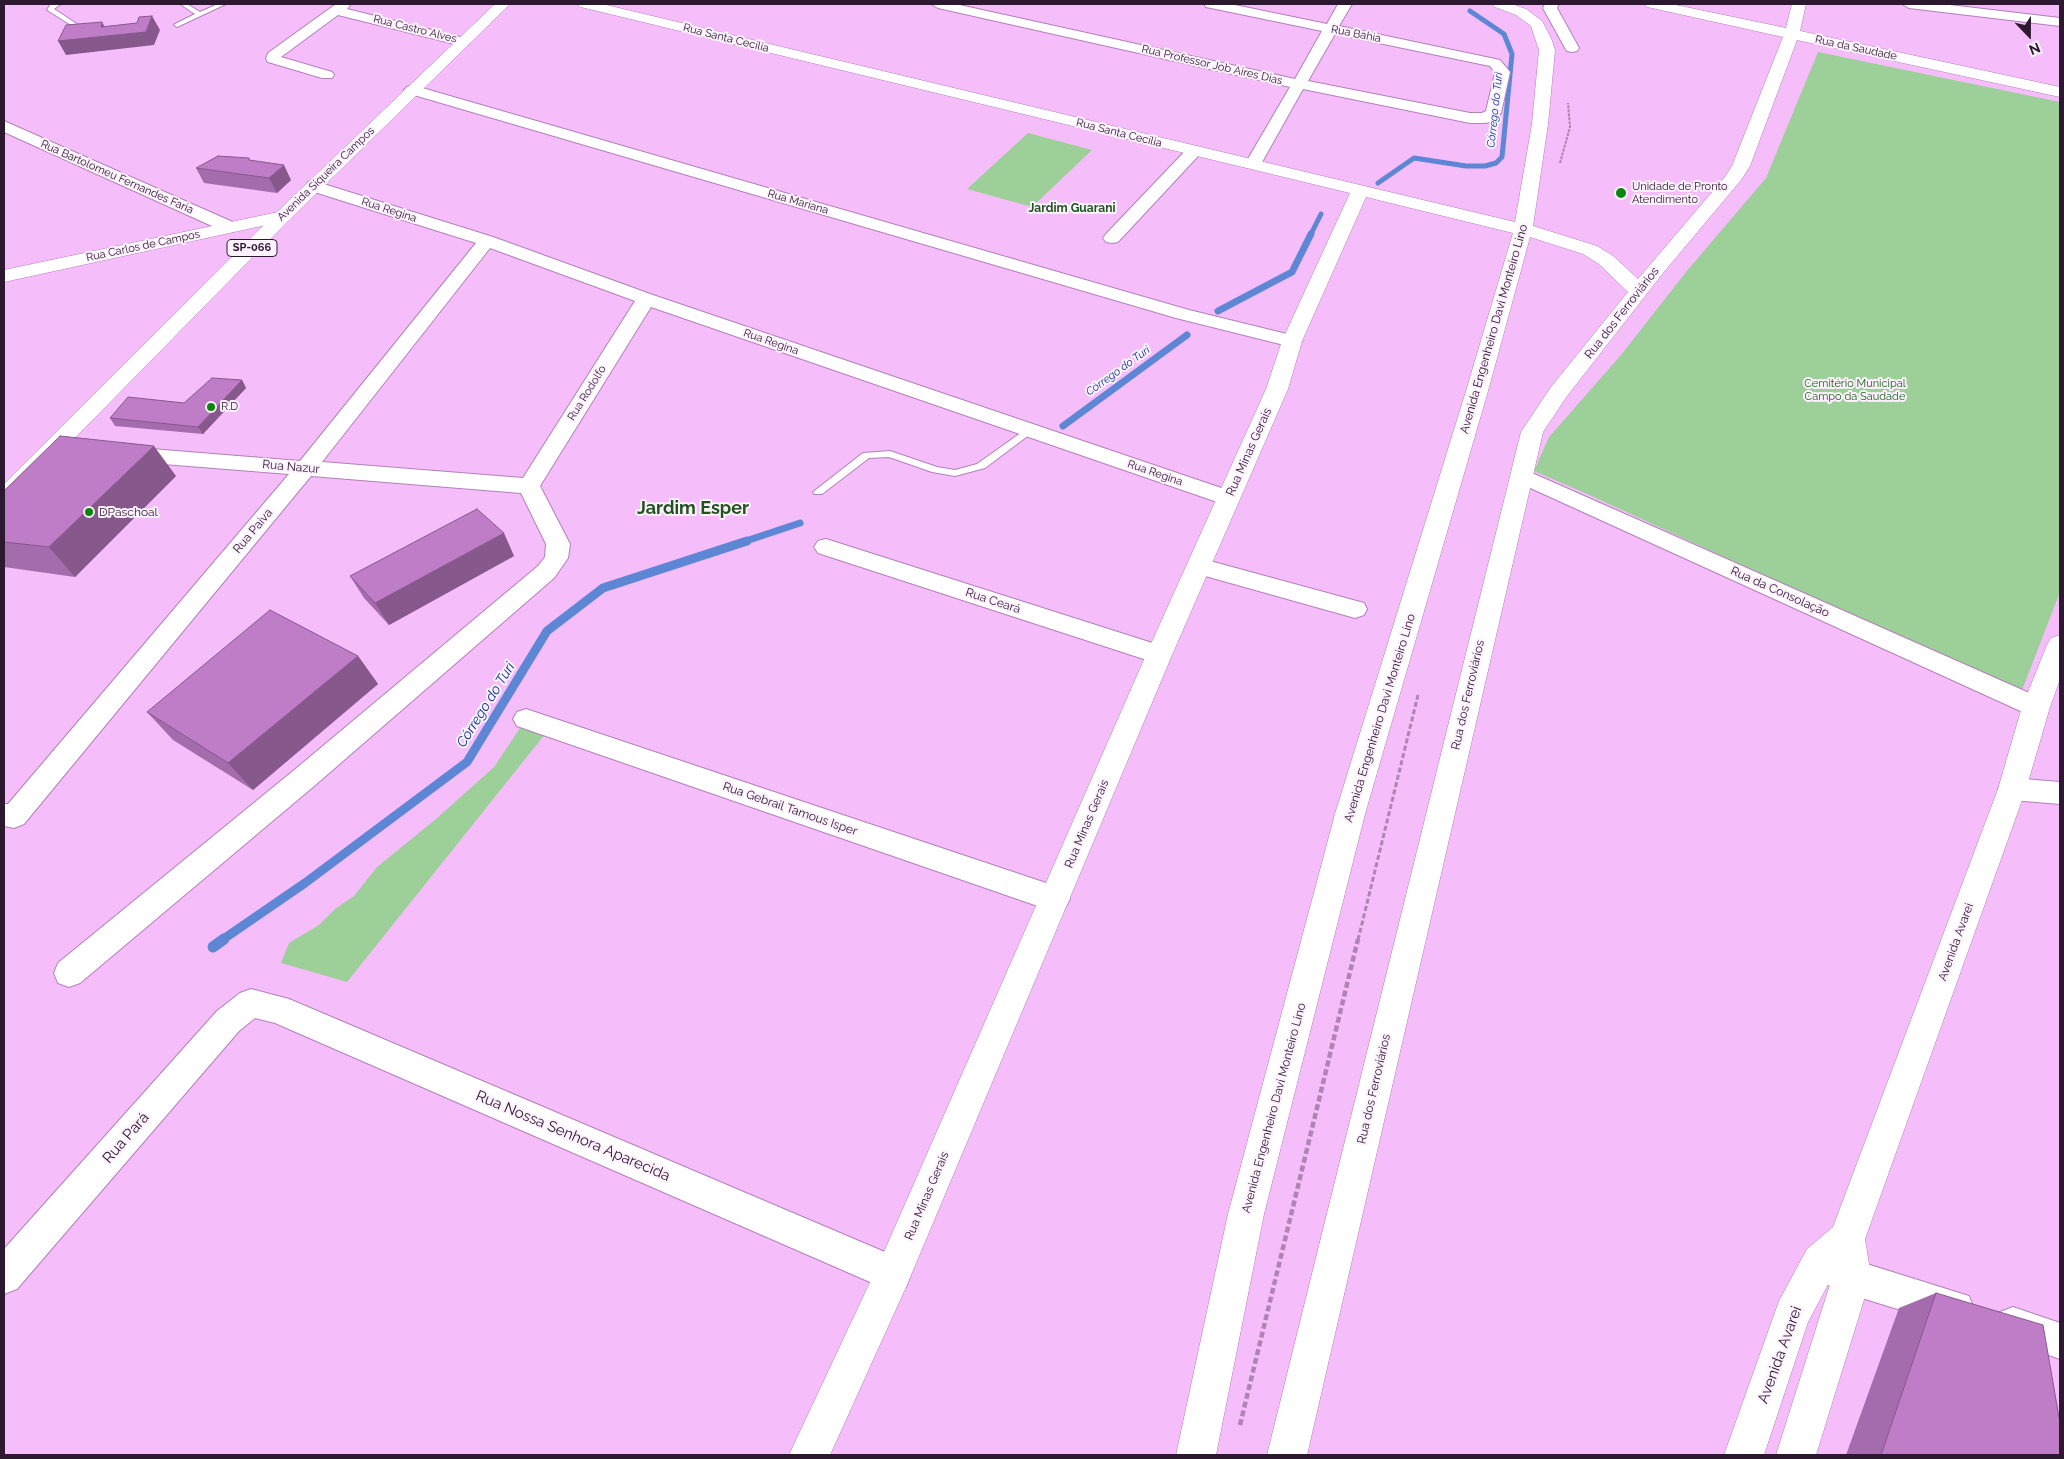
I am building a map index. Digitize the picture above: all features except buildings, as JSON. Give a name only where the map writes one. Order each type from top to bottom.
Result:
[{"type":"street","name":"Avenida Siqueira Campos","points":[[4,497],[283,216],[503,4]]},
{"type":"street","name":"Rua Santa Cecília","points":[[584,4],[1564,240],[1590,250],[1618,269],[1638,292]]},
{"type":"street","name":"Rua Professor Job Aires Dias","points":[[938,4],[1299,84],[1470,118],[1486,118]]},
{"type":"street","name":"Rua Bahia","points":[[1211,4],[1489,61],[1500,66],[1503,72],[1493,113],[1486,118]]},
{"type":"street","points":[[1253,164],[1345,4]]},
{"type":"street","name":"Avenida Engenheiro Davi Monteiro Lino","points":[[1196,1455],[1246,1214],[1350,814],[1477,391],[1523,230],[1540,124],[1547,50],[1544,38],[1537,24],[1521,12],[1500,4]]},
{"type":"street","points":[[1552,4],[1550,8],[1572,48]]},
{"type":"street","name":"Rua da Saudade","points":[[1652,4],[2060,92]]},
{"type":"street","name":"Rua dos Ferroviários","points":[[1288,1455],[1479,647],[1523,476],[1532,432],[1559,392],[1638,292],[1710,208],[1741,166],[1792,34],[1799,4]]},
{"type":"street","points":[[1908,4],[2060,22]]},
{"type":"street","name":"Rua Castro Alves","points":[[340,7],[464,42]]},
{"type":"street","points":[[328,75],[278,62],[273,60],[273,56],[340,7]]},
{"type":"street","name":"Rua Mariana","points":[[412,90],[1183,314],[1292,341]]},
{"type":"street","name":"Rua Bartolomeu Fernandes Faria","points":[[4,126],[229,227]]},
{"type":"street","points":[[1112,238],[1194,151]]},
{"type":"street","name":"Rua Regina","points":[[314,186],[487,241],[646,299],[1228,498]]},
{"type":"street","name":"Rua Minas Gerais","points":[[814,1453],[1055,900],[1159,655],[1277,389],[1292,341],[1360,190]]},
{"type":"street","name":"Rua Carlos de Campos","points":[[4,276],[283,216]]},
{"type":"street","name":"Rua Paiva","points":[[9,815],[306,468],[487,241]]},
{"type":"street","name":"Rua Rodolfo","points":[[529,486],[646,299]]},
{"type":"street","name":"Rua Nazur","points":[[54,448],[529,486]]},
{"type":"street","name":"Rua da Consolação","points":[[1523,476],[2036,707]]},
{"type":"street","points":[[69,973],[303,779],[546,572],[556,558],[558,544],[529,486]]},
{"type":"street","name":"Rua Ceará","points":[[826,547],[1159,655]]},
{"type":"street","points":[[1199,566],[1355,608]]},
{"type":"street","name":"Avenida Avarei","points":[[1796,1455],[1840,1260],[2012,789],[2036,707],[2060,645]]},
{"type":"street","name":"Rua Gebrail Tamous Isper","points":[[526,719],[1055,900]]},
{"type":"street","points":[[2012,789],[2060,793]]},
{"type":"street","name":"Rua Nossa Senhora Aparecida","points":[[251,1003],[278,1009],[892,1274]]},
{"type":"street","name":"Rua Pará","points":[[4,1276],[228,1021],[251,1003]]},
{"type":"street","points":[[1840,1260],[2060,1342]]},
{"type":"street","name":"Avenida Avarei","points":[[1744,1455],[1792,1314],[1840,1260]]},
{"type":"street","points":[[2014,1326],[2019,1363]]},
{"type":"lane","points":[[58,4],[52,6],[50,10],[81,29]]},
{"type":"lane","points":[[184,4],[200,15]]},
{"type":"lane","points":[[177,25],[224,4]]},
{"type":"lane","points":[[818,492],[867,455],[890,454],[936,470],[955,473],[981,466],[1029,430]]},
{"type":"path","points":[[1560,164],[1570,126],[1567,98]]},
{"type":"path","points":[[1240,1426],[1419,690]]},
{"type":"green space","name":"Cemitério Municipal Campo da Saudade","points":[[1818,52],[2060,102],[2060,592],[2021,693],[1534,471],[1549,437],[1621,355],[1686,272],[1766,178]]},
{"type":"green space","points":[[1028,133],[1092,150],[1032,207],[967,189]]},
{"type":"green space","points":[[526,719],[546,733],[347,982],[281,963],[289,943],[319,925],[335,909],[354,896],[377,867],[436,819],[494,767]]},
{"type":"waterway","name":"Córrego do Turi","points":[[1378,183],[1414,158],[1466,166],[1485,166],[1496,163],[1502,157],[1512,54],[1504,34],[1470,11]]},
{"type":"waterway","name":"Córrego do Turi","points":[[1218,311],[1292,272],[1321,214]]},
{"type":"waterway","name":"Córrego do Turi","points":[[1063,426],[1187,335]]},
{"type":"waterway","name":"Córrego do Turi","points":[[743,542],[800,523]]},
{"type":"waterway","name":"Córrego do Turi","points":[[222,940],[305,883],[467,762],[547,631],[603,588],[747,541]]},
{"type":"waterway","name":"Córrego do Turi","points":[[213,947],[224,939]]},
{"type":"place","name":"Unidade de Pronto Atendimento","points":[[1621,193]]},
{"type":"place","name":"R.D","points":[[211,407]]},
{"type":"place","name":"DPaschoal","points":[[89,512]]},
{"type":"district","name":"Jardim Guarani","points":[[1072,208]]},
{"type":"district","name":"Jardim Esper","points":[[693,509]]}]
